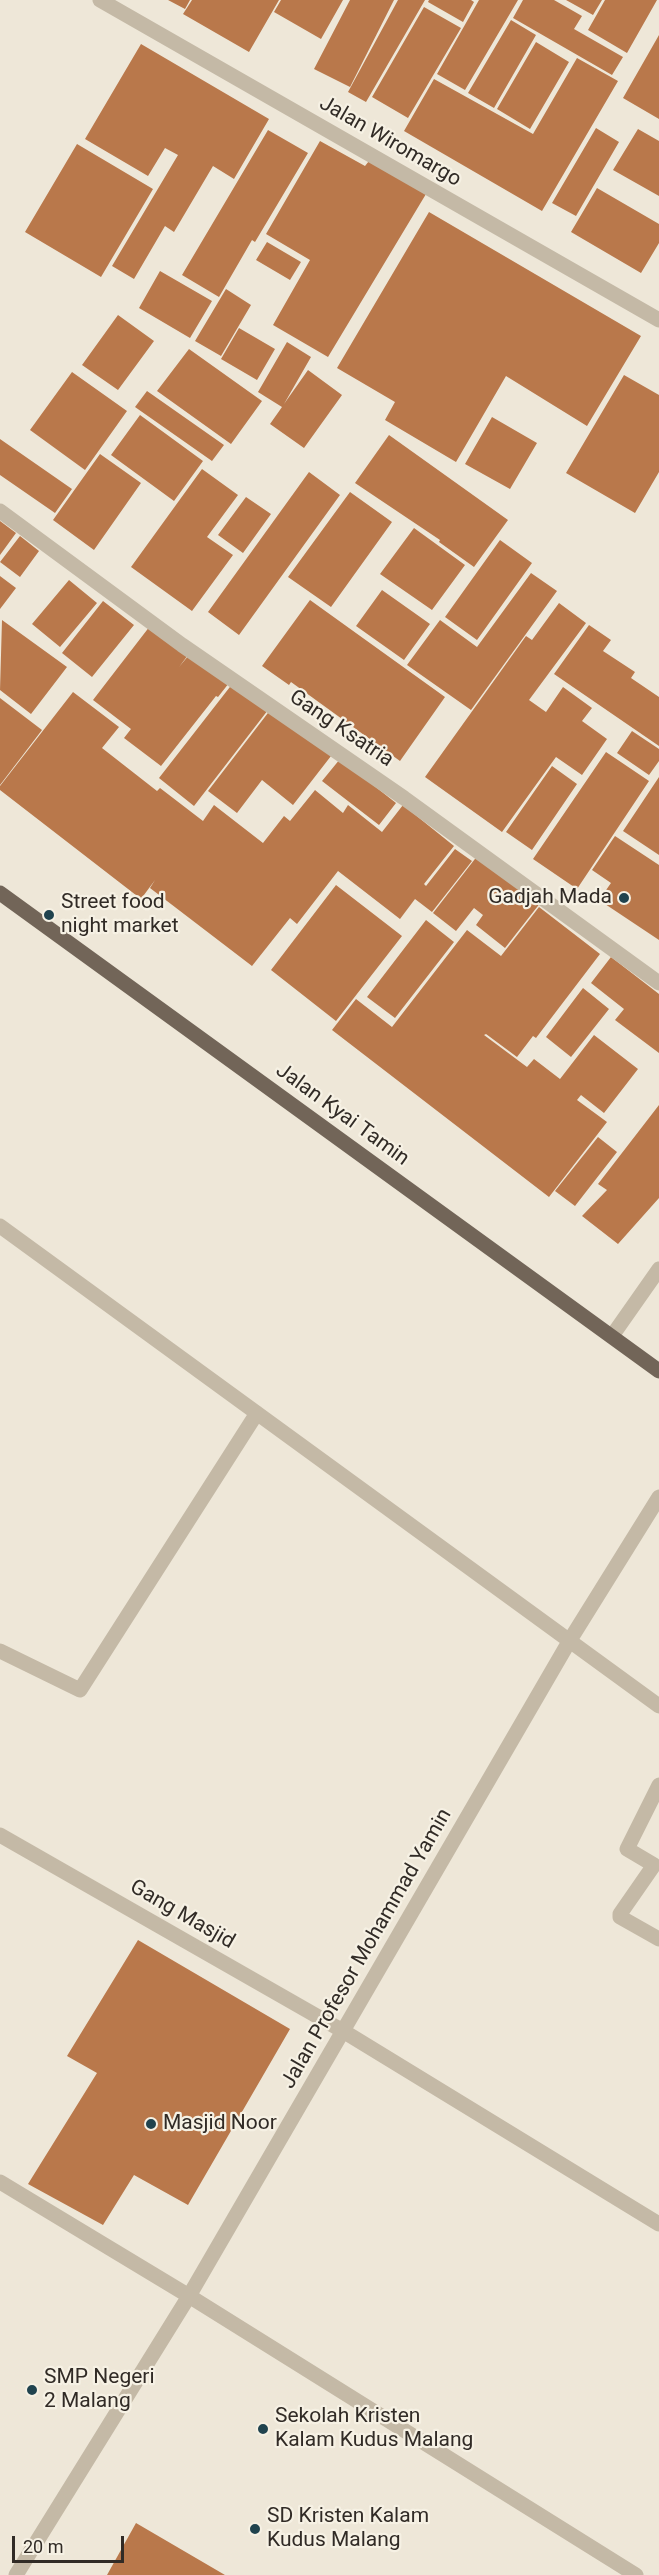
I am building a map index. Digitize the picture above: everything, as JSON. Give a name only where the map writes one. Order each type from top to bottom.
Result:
[{"type":"main road","name":"Jalan Kyai Tamin","points":[[0,893],[659,1371]]},
{"type":"street","name":"Jalan Wiromargo","points":[[100,0],[659,320]]},
{"type":"street","name":"Gang Ksatria","points":[[0,511],[182,645],[404,798],[659,983]]},
{"type":"street","points":[[0,1226],[659,1706]]},
{"type":"street","points":[[612,1336],[659,1269]]},
{"type":"street","points":[[0,1651],[80,1690],[257,1413]]},
{"type":"street","name":"Jalan Profesor Mohammad Yamin","points":[[18,2574],[189,2296],[570,1640],[659,1497]]},
{"type":"street","points":[[659,1785],[627,1850],[654,1865],[620,1914],[620,1917],[659,1939]]},
{"type":"street","name":"Gang Masjid","points":[[0,1835],[343,2031],[659,2224]]},
{"type":"street","points":[[0,2182],[189,2296],[636,2575]]},
{"type":"building","points":[[168,0],[190,0],[185,9]]},
{"type":"building","points":[[192,0],[279,0],[249,52],[183,14]]},
{"type":"building","points":[[281,0],[343,0],[321,39],[274,12]]},
{"type":"building","points":[[350,0],[394,0],[350,87],[314,69]]},
{"type":"building","points":[[398,0],[425,0],[366,102],[348,92]]},
{"type":"building","points":[[429,0],[471,0],[474,2],[463,22],[428,2]]},
{"type":"building","points":[[479,0],[518,0],[465,90],[437,74]]},
{"type":"building","points":[[523,0],[554,0],[582,16],[574,29],[623,57],[612,75],[513,18]]},
{"type":"building","points":[[566,0],[602,0],[593,15]]},
{"type":"building","points":[[605,0],[657,0],[627,53],[588,30]]},
{"type":"building","points":[[424,7],[461,28],[408,118],[372,97]]},
{"type":"building","points":[[511,20],[536,35],[494,108],[468,93]]},
{"type":"building","points":[[659,35],[659,119],[623,98]]},
{"type":"building","points":[[536,42],[569,62],[530,129],[497,109]]},
{"type":"building","points":[[141,44],[269,119],[234,179],[213,166],[174,232],[165,226],[134,279],[112,266],[178,155],[165,148],[148,176],[85,139]]},
{"type":"building","points":[[577,58],[618,81],[542,211],[404,131],[434,79],[533,134]]},
{"type":"building","points":[[596,128],[619,142],[576,216],[552,203]]},
{"type":"building","points":[[638,129],[659,141],[659,196],[613,170]]},
{"type":"building","points":[[268,130],[308,153],[255,242],[252,240],[219,297],[182,275]]},
{"type":"building","points":[[320,141],[365,166],[369,161],[426,194],[328,357],[273,325],[310,260],[266,234]]},
{"type":"building","points":[[77,144],[153,189],[101,277],[25,232]]},
{"type":"building","points":[[597,188],[659,224],[659,243],[641,273],[571,232]]},
{"type":"building","points":[[429,212],[641,336],[587,426],[506,376],[456,462],[385,420],[395,402],[337,368]]},
{"type":"building","points":[[267,242],[301,262],[290,280],[256,260]]},
{"type":"building","points":[[160,271],[212,301],[190,338],[139,308]]},
{"type":"building","points":[[226,289],[251,305],[221,356],[195,341]]},
{"type":"building","points":[[118,315],[154,341],[118,390],[82,365]]},
{"type":"building","points":[[239,328],[275,349],[257,380],[221,359]]},
{"type":"building","points":[[287,342],[311,357],[284,404],[308,370],[342,395],[304,448],[270,424],[282,407],[258,392]]},
{"type":"building","points":[[189,349],[262,401],[231,444],[157,391]]},
{"type":"building","points":[[72,372],[127,411],[85,470],[30,430]]},
{"type":"building","points":[[624,375],[659,395],[659,472],[635,513],[566,473]]},
{"type":"building","points":[[147,391],[224,445],[212,461],[135,407]]},
{"type":"building","points":[[140,415],[203,461],[174,501],[111,455]]},
{"type":"building","points":[[492,417],[537,443],[510,489],[465,464]]},
{"type":"building","points":[[389,435],[508,520],[474,567],[439,542],[440,540],[355,483]]},
{"type":"building","points":[[0,439],[72,489],[55,513],[0,475]]},
{"type":"building","points":[[100,454],[141,483],[94,550],[53,520]]},
{"type":"building","points":[[202,469],[238,495],[207,537],[233,555],[192,611],[131,567]]},
{"type":"building","points":[[309,472],[340,495],[239,635],[208,612]]},
{"type":"building","points":[[350,492],[392,522],[331,607],[288,577]]},
{"type":"building","points":[[246,497],[271,514],[243,553],[218,535]]},
{"type":"building","points":[[0,521],[16,533],[0,555]]},
{"type":"building","points":[[414,528],[465,565],[432,610],[380,574]]},
{"type":"building","points":[[20,536],[39,551],[20,577],[0,562]]},
{"type":"building","points":[[500,540],[532,563],[477,640],[445,617]]},
{"type":"building","points":[[531,573],[557,591],[471,710],[407,665],[440,620],[477,647]]},
{"type":"building","points":[[0,576],[16,588],[0,609]]},
{"type":"building","points":[[69,580],[97,603],[60,647],[32,624]]},
{"type":"building","points":[[382,590],[430,624],[404,660],[356,626]]},
{"type":"building","points":[[310,600],[445,697],[400,761],[291,682],[289,685],[262,666]]},
{"type":"building","points":[[103,601],[134,625],[92,677],[62,653]]},
{"type":"building","points":[[559,603],[586,623],[529,700],[546,712],[563,687],[592,708],[582,721],[607,739],[582,775],[556,757],[502,832],[425,777],[526,636],[532,640]]},
{"type":"building","points":[[2,620],[67,667],[31,714],[0,690]]},
{"type":"building","points":[[589,625],[611,640],[603,651],[635,672],[631,678],[659,697],[659,746],[554,674]]},
{"type":"building","points":[[150,626],[188,655],[179,667],[189,655],[229,683],[218,697],[216,696],[161,766],[124,738],[131,729],[93,700]]},
{"type":"building","points":[[233,683],[268,710],[194,806],[159,778]]},
{"type":"building","points":[[73,692],[119,727],[102,748],[157,791],[160,788],[203,821],[214,805],[263,843],[284,816],[290,821],[315,790],[343,813],[348,805],[382,832],[403,805],[454,846],[424,884],[426,886],[455,849],[472,861],[432,912],[415,899],[400,919],[338,871],[297,924],[290,918],[252,966],[150,888],[155,880],[141,899],[0,790],[0,786]]},
{"type":"building","points":[[0,698],[42,730],[0,785]]},
{"type":"building","points":[[271,709],[331,756],[293,805],[262,780],[237,813],[208,791]]},
{"type":"building","points":[[632,731],[659,749],[659,761],[649,775],[617,753]]},
{"type":"building","points":[[606,752],[649,781],[577,889],[533,859]]},
{"type":"building","points":[[340,759],[396,803],[379,825],[322,781]]},
{"type":"building","points":[[552,766],[577,784],[532,850],[506,832]]},
{"type":"building","points":[[659,777],[659,855],[623,831]]},
{"type":"building","points":[[615,836],[659,865],[659,940],[599,900],[611,883],[592,870]]},
{"type":"building","points":[[478,855],[541,902],[505,948],[476,925],[483,915],[474,908],[456,931],[433,913]]},
{"type":"building","points":[[336,885],[402,936],[336,1021],[271,970]]},
{"type":"building","points":[[539,907],[600,954],[536,1038],[533,1036],[517,1057],[486,1034],[484,1035],[527,1067],[534,1059],[560,1079],[594,1035],[638,1069],[604,1113],[581,1095],[577,1100],[607,1122],[549,1197],[332,1030],[356,999],[392,1027],[467,930],[501,956]]},
{"type":"building","points":[[426,920],[454,942],[395,1018],[367,997]]},
{"type":"building","points":[[611,957],[659,994],[659,1053],[615,1020],[624,1009],[591,983]]},
{"type":"building","points":[[583,988],[609,1009],[571,1057],[546,1037]]},
{"type":"building","points":[[659,1105],[659,1198],[618,1244],[582,1216],[607,1190],[598,1184]]},
{"type":"building","points":[[598,1137],[617,1152],[575,1206],[555,1191]]},
{"type":"building","name":"Masjid Noor","points":[[138,1940],[290,2029],[188,2205],[134,2175],[103,2225],[28,2184],[97,2073],[67,2056]]},
{"type":"building","points":[[136,2523],[225,2575],[107,2575]]},
{"type":"place","name":"Gadjah Mada","points":[[624,898]]},
{"type":"place","name":"Street food night market","points":[[49,915]]},
{"type":"place","name":"Masjid Noor","points":[[151,2124]]},
{"type":"place","name":"SMP Negeri 2 Malang","points":[[32,2390]]},
{"type":"place","name":"Sekolah Kristen Kalam Kudus Malang","points":[[263,2429]]},
{"type":"place","name":"SD Kristen Kalam Kudus Malang","points":[[255,2529]]}]
